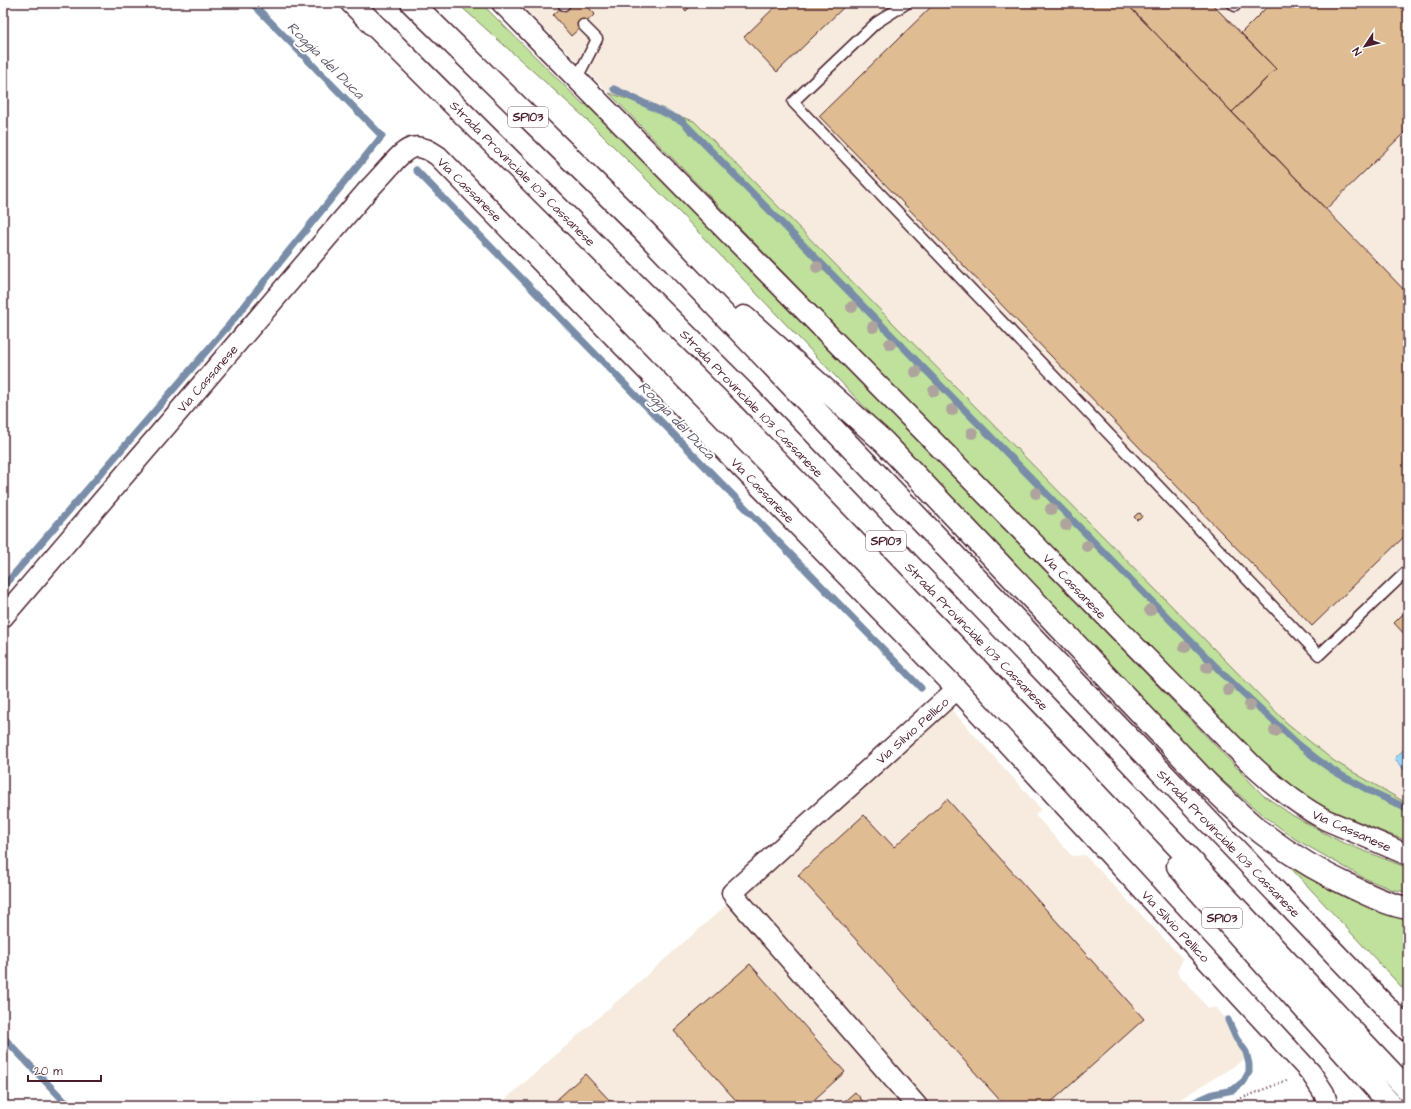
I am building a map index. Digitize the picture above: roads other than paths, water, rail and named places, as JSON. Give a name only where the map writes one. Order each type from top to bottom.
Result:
[{"type":"highway","name":"SP103","points":[[338,3],[417,68]]},
{"type":"highway","name":"Strada Provinciale 103 Cassanese","points":[[352,3],[743,392],[1061,723],[1408,1090]]},
{"type":"highway","name":"Strada Provinciale 103 Cassanese","points":[[412,3],[644,231],[1408,1030]]},
{"type":"highway","name":"SP103","points":[[644,231],[782,350],[884,442],[1208,784],[1261,832],[1299,859],[1325,874],[1364,894],[1400,907],[1408,908]]},
{"type":"highway","name":"SP103","points":[[1061,723],[1198,890],[1392,1106]]},
{"type":"street","name":"Via Cassanese","points":[[502,3],[1255,768],[1278,789],[1315,815],[1408,855]]},
{"type":"street","name":"Via Cassanese","points":[[3,617],[377,180],[401,154],[411,147],[421,147],[427,148],[438,156],[957,689]]},
{"type":"street","name":"Via Silvio Pellico","points":[[917,1106],[732,893],[957,689],[1311,1073],[1324,1093],[1328,1106]]},
{"type":"lane","points":[[907,3],[876,23],[793,102],[1319,655],[1408,570]]},
{"type":"lane","points":[[577,78],[597,39],[583,25]]},
{"type":"water","points":[[1408,745],[1408,774],[1394,759]]},
{"type":"waterway","points":[[3,587],[229,325],[382,136],[252,3]]},
{"type":"waterway","points":[[614,89],[682,121],[1223,674],[1298,744],[1337,773],[1400,805],[1408,811]]},
{"type":"waterway","name":"Roggia del Duca","points":[[416,170],[921,688]]},
{"type":"waterway","points":[[1186,1106],[1213,1094],[1233,1090],[1244,1081],[1249,1072],[1246,1052],[1236,1038],[1228,1020]]},
{"type":"waterway","points":[[3,1037],[69,1106]]}]
